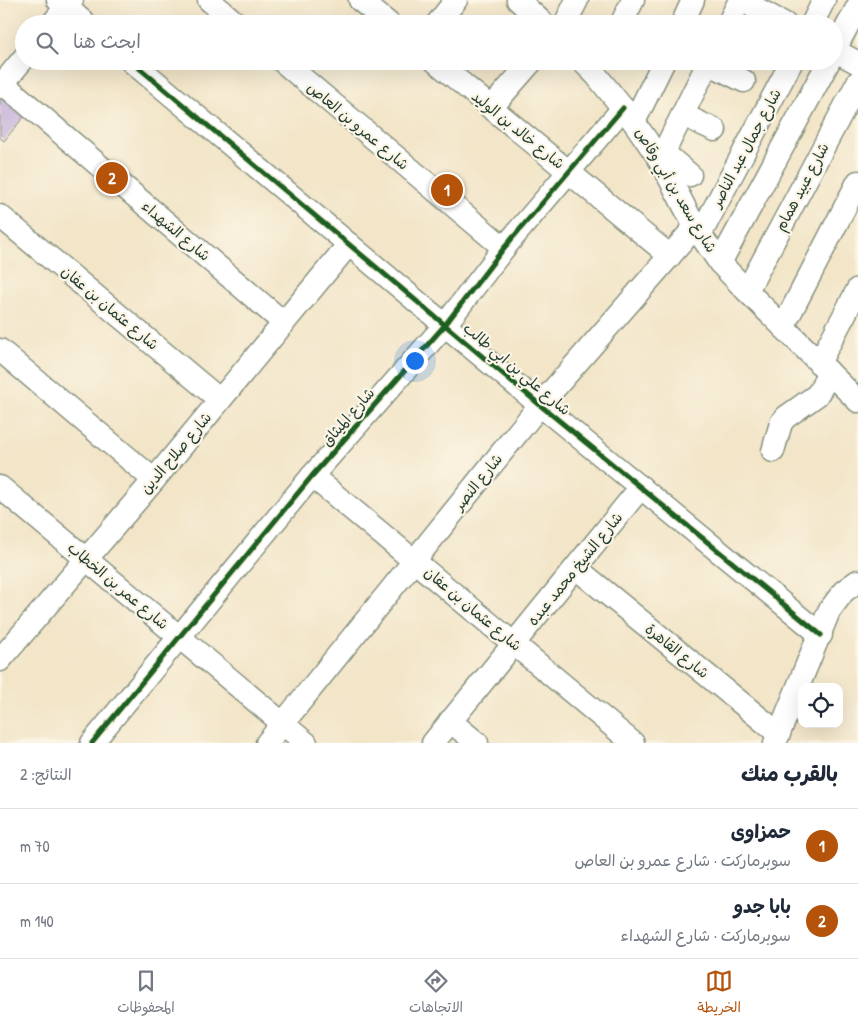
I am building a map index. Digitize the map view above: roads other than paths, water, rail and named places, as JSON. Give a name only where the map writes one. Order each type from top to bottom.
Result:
[{"type":"street","points":[[209,0],[226,15]]},
{"type":"street","points":[[360,0],[378,15]]},
{"type":"street","points":[[444,15],[456,0]]},
{"type":"street","points":[[518,0],[534,15]]},
{"type":"street","points":[[570,15],[577,0]]},
{"type":"street","points":[[626,15],[633,0]]},
{"type":"street","points":[[686,15],[693,0]]},
{"type":"street","points":[[732,15],[740,0],[768,15]]},
{"type":"street","points":[[816,15],[824,0]]},
{"type":"street","points":[[843,34],[858,6]]},
{"type":"street","points":[[62,8],[72,15]]},
{"type":"street","points":[[843,55],[858,63]]},
{"type":"street","points":[[1,84],[15,68]]},
{"type":"street","name":"شارع علي بن ابي طالب","points":[[142,70],[540,405],[821,635]]},
{"type":"street","name":"شارع عمرو بن العاص","points":[[293,70],[504,248]]},
{"type":"street","name":"شارع خالد بن الوليد","points":[[446,70],[670,256]]},
{"type":"street","points":[[491,108],[524,70]]},
{"type":"street","name":"شارع سعد بن أبي وقاص","points":[[596,70],[628,115],[662,157],[698,231],[720,263],[746,292],[858,401]]},
{"type":"street","name":"شارع الميثاق","points":[[92,743],[312,476],[445,325],[504,248],[569,172],[628,115],[658,70]]},
{"type":"street","points":[[690,175],[662,157],[705,70]]},
{"type":"street","points":[[724,70],[744,81]]},
{"type":"street","name":"شارع جمال عبد الناصر","points":[[698,231],[787,70]]},
{"type":"street","points":[[720,263],[824,70]]},
{"type":"street","name":"شارع عبيد همام","points":[[746,292],[858,82]]},
{"type":"street","name":"شارع الشهداء","points":[[1,84],[284,323]]},
{"type":"street","points":[[683,115],[715,130]]},
{"type":"street","points":[[783,327],[858,182]]},
{"type":"street","name":"شارع عثمان بن عفان","points":[[0,216],[220,400]]},
{"type":"street","name":"شارع النصر","points":[[267,743],[540,405],[670,256],[698,231]]},
{"type":"street","name":"شارع صلاح الدين","points":[[4,646],[85,559],[154,480],[349,244]]},
{"type":"street","points":[[773,451],[781,423],[786,417],[817,395],[822,387],[824,367],[858,289]]},
{"type":"street","points":[[0,350],[154,480]]},
{"type":"street","name":"شارع عثمان بن عفان","points":[[312,476],[633,743]]},
{"type":"street","name":"شارع عمر بن الخطاب","points":[[0,487],[306,743]]},
{"type":"street","name":"شارع الشيخ محمد عبده","points":[[433,743],[641,487]]},
{"type":"street","name":"شارع القاهرة","points":[[576,568],[777,739]]},
{"type":"street","points":[[777,739],[821,635],[829,611],[844,591],[858,581]]},
{"type":"street","points":[[821,635],[844,608],[858,601]]},
{"type":"street","points":[[450,722],[477,743]]},
{"type":"place","name":"بابا جدو","points":[[112,178]]},
{"type":"place","name":"حمزاوى","points":[[447,190]]}]
